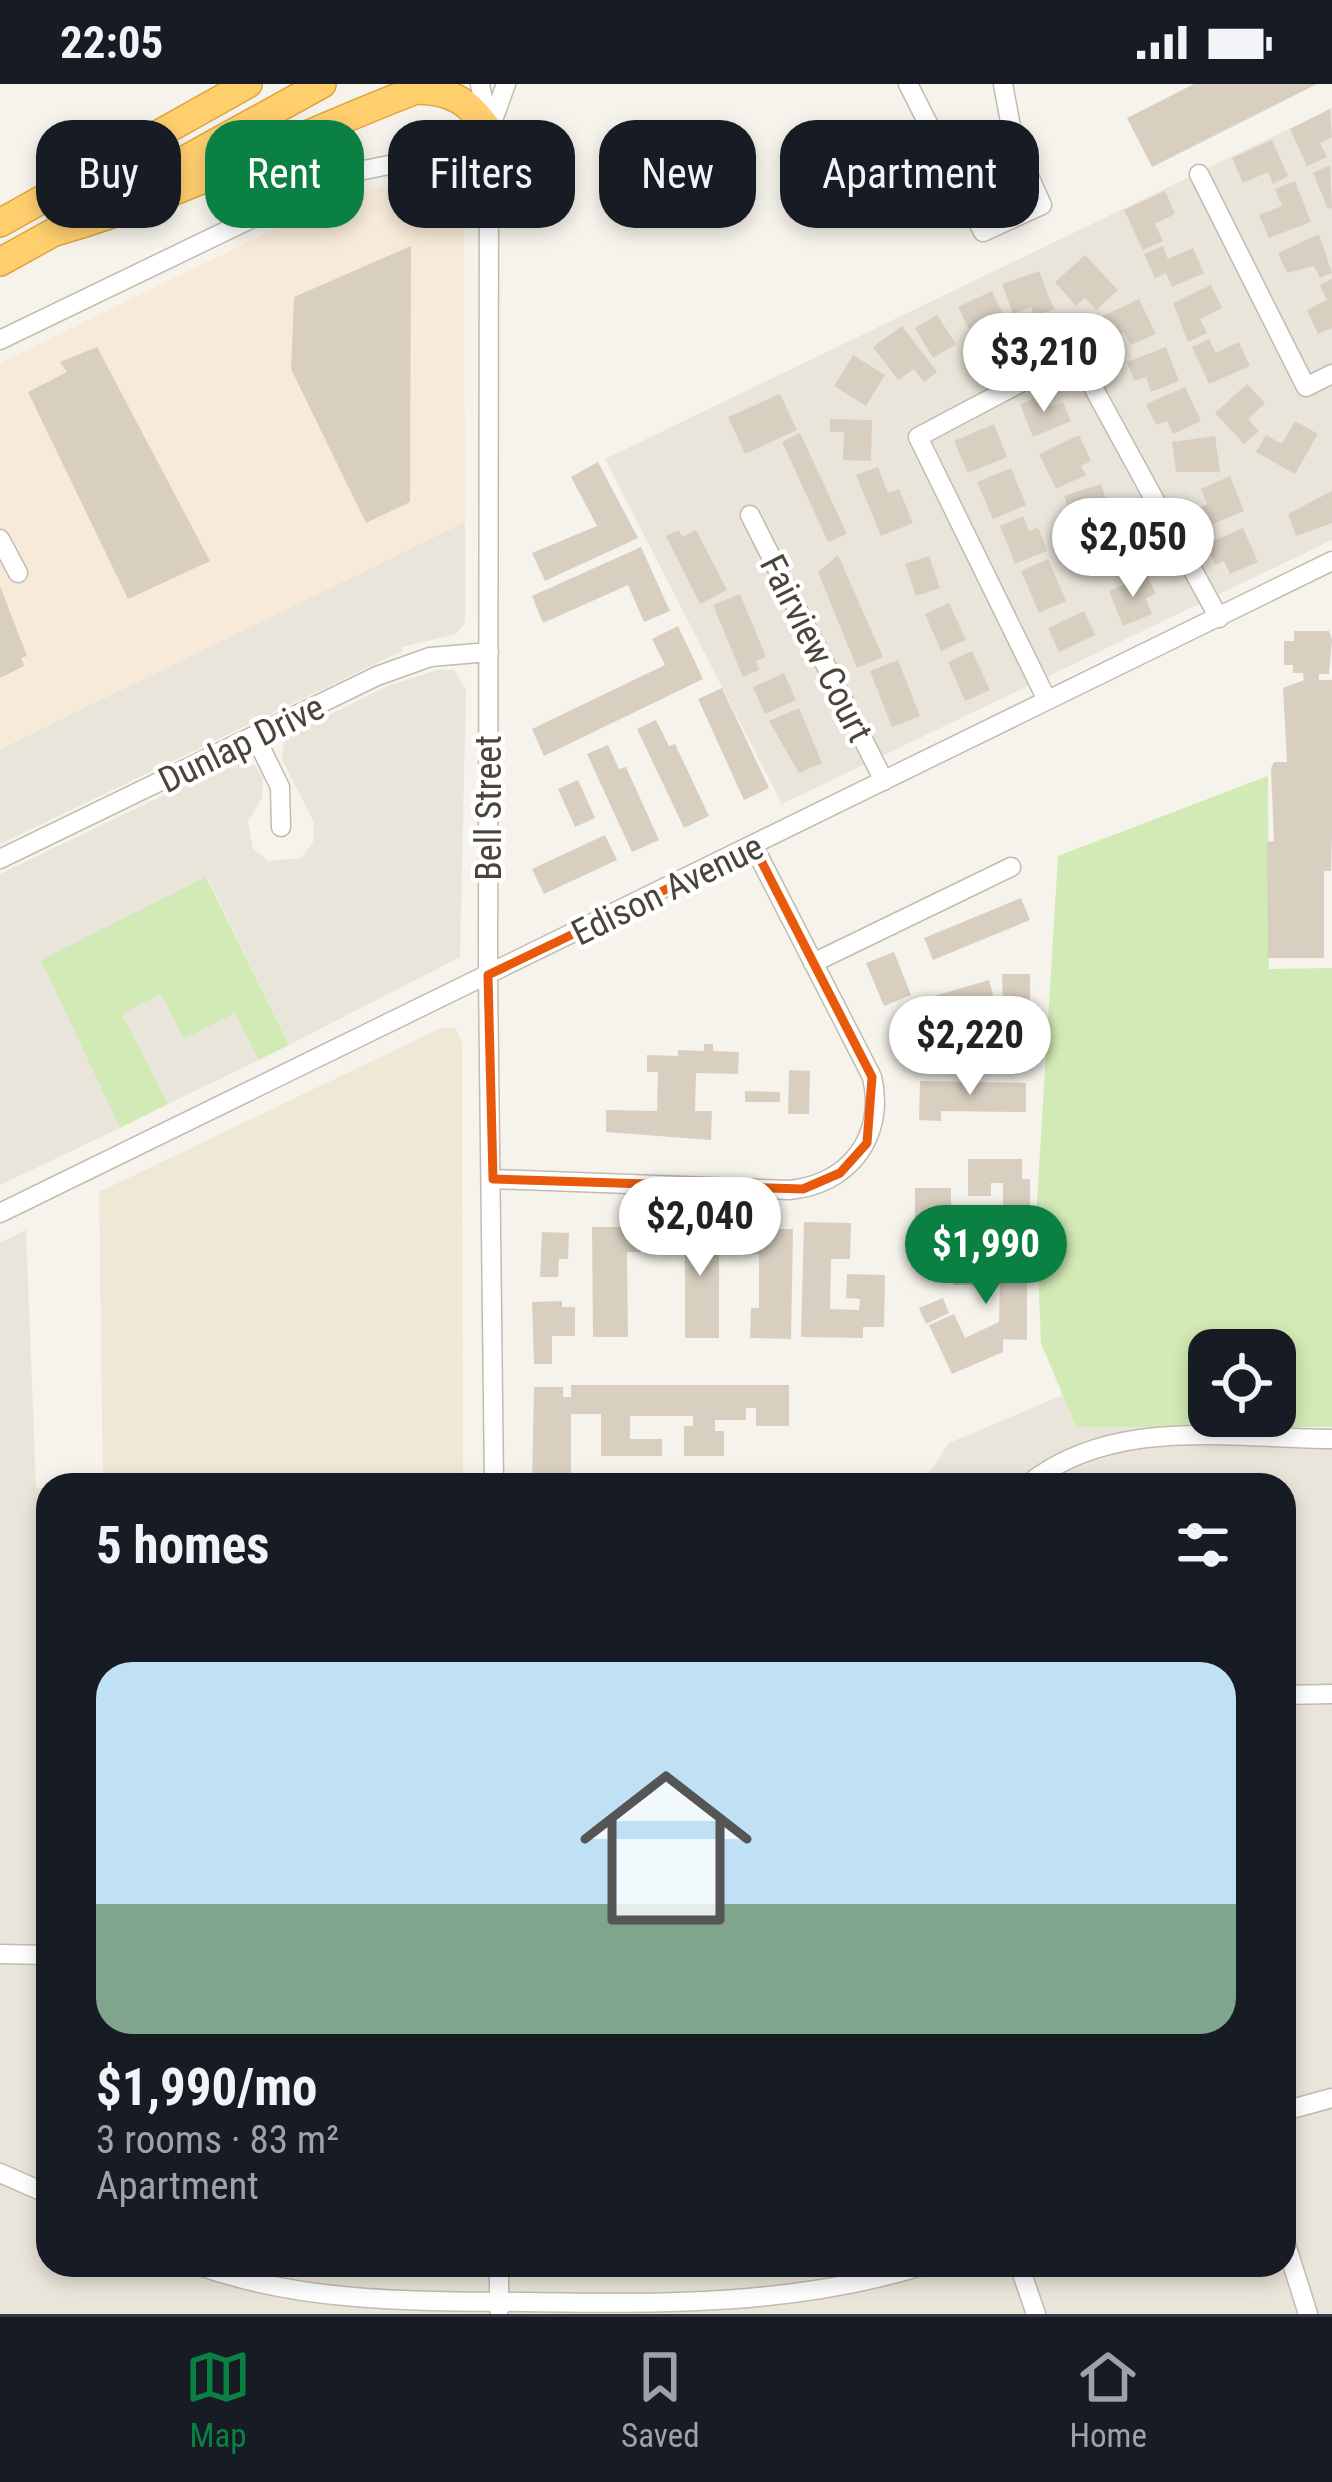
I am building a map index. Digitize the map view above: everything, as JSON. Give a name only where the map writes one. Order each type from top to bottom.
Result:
[{"type":"highway","points":[[0,223],[248,84]]},
{"type":"highway","points":[[0,262],[322,84]]},
{"type":"highway","points":[[55,232],[167,198],[423,87],[467,102],[481,120]]},
{"type":"street","name":"Bell Street","points":[[481,84],[487,120]]},
{"type":"street","name":"Bell Street","points":[[493,120],[506,84]]},
{"type":"street","points":[[908,84],[983,232],[1042,205],[1014,143],[1003,84]]},
{"type":"street","points":[[0,340],[344,174],[388,165]]},
{"type":"street","points":[[1198,174],[1306,387],[1332,374]]},
{"type":"street","name":"Bell Street","points":[[489,228],[488,975],[494,1473]]},
{"type":"street","points":[[1047,700],[918,437],[1075,354],[1219,618]]},
{"type":"street","name":"Fairview Court","points":[[750,515],[884,781]]},
{"type":"street","points":[[0,539],[18,573]]},
{"type":"street","name":"Edison Avenue","points":[[0,1213],[1332,561]]},
{"type":"street","name":"Dunlap Drive","points":[[0,859],[403,665],[449,654],[489,652]]},
{"type":"street","points":[[255,736],[280,787],[281,827]]},
{"type":"street","points":[[493,1179],[789,1190],[816,1186],[840,1173],[867,1143],[875,1090],[754,847]]},
{"type":"street","points":[[813,963],[1011,867]]},
{"type":"street","points":[[1045,1473],[1070,1456],[1118,1440],[1332,1439]]},
{"type":"street","points":[[1296,1696],[1332,1694]]},
{"type":"street","points":[[0,1954],[36,1955]]},
{"type":"street","points":[[1296,2108],[1332,2098]]},
{"type":"street","points":[[0,2173],[36,2189]]},
{"type":"street","points":[[1296,2276],[1308,2314]]},
{"type":"street","points":[[257,2277],[347,2299],[499,2308],[772,2306],[880,2277]]},
{"type":"street","points":[[499,2277],[499,2308]]},
{"type":"street","points":[[1023,2277],[1036,2314]]},
{"type":"highlighted area","points":[[754,847],[872,1077],[867,1143],[840,1173],[803,1189],[493,1179],[488,975]]},
{"type":"shaded area","points":[[1332,108],[1332,540],[782,804],[605,459]]},
{"type":"shaded area","points":[[388,185],[388,228],[464,228],[465,522],[0,749],[0,363],[276,228],[364,228],[364,191]]},
{"type":"shaded area","points":[[465,522],[465,623],[456,634],[402,647],[0,844],[0,749]]},
{"type":"shaded area","points":[[437,670],[454,670],[466,689],[460,957],[289,1045],[207,877],[42,960],[120,1128],[0,1185],[0,874],[237,760],[255,766],[263,778],[262,798],[248,821],[253,849],[268,861],[301,858],[313,842],[314,823],[282,759],[284,738],[385,687]]},
{"type":"shaded area","points":[[161,994],[235,1013],[259,1060],[168,1104],[122,1014]]},
{"type":"shaded area","points":[[443,1027],[456,1029],[462,1043],[463,1473],[103,1473],[99,1192]]},
{"type":"shaded area","points":[[26,1230],[36,1488],[36,2277],[1296,2277],[1296,1473],[929,1473],[949,1443],[1063,1395],[1076,1427],[1188,1427],[1188,1437],[1296,1437],[1296,1428],[1332,1428],[1332,2314],[0,2314],[0,1243]]},
{"type":"green space","points":[[1268,776],[1269,969],[1332,968],[1332,1427],[1296,1427],[1296,1329],[1188,1329],[1188,1427],[1076,1427],[1041,1343],[1036,1218],[1058,856]]},
{"type":"green space","points":[[206,877],[289,1045],[259,1060],[235,1013],[184,1039],[161,994],[122,1014],[168,1104],[120,1128],[41,960]]},
{"type":"building","points":[[1194,84],[1317,84],[1152,167],[1127,118]]},
{"type":"building","points":[[1330,109],[1332,137],[1320,143],[1327,157],[1307,166],[1290,129]]},
{"type":"building","points":[[1272,140],[1288,176],[1273,184],[1268,172],[1243,183],[1232,158]]},
{"type":"building","points":[[1330,165],[1332,208],[1328,209],[1313,173]]},
{"type":"building","points":[[1295,181],[1311,222],[1269,238],[1259,215],[1282,206],[1275,189]]},
{"type":"building","points":[[1165,191],[1175,214],[1155,224],[1163,241],[1143,250],[1124,210]]},
{"type":"building","points":[[1319,234],[1332,273],[1320,278],[1314,266],[1287,273],[1278,253]]},
{"type":"building","points":[[411,246],[410,502],[366,523],[291,369],[294,297]]},
{"type":"building","points":[[1163,246],[1168,259],[1193,248],[1204,273],[1172,287],[1166,273],[1155,278],[1144,254]]},
{"type":"building","points":[[1085,255],[1118,290],[1096,310],[1085,298],[1076,306],[1055,282]]},
{"type":"building","points":[[1039,271],[1054,309],[1035,316],[1031,307],[1013,314],[1002,284]]},
{"type":"building","points":[[1332,279],[1332,328],[1318,334],[1307,310],[1327,300],[1320,285]]},
{"type":"building","points":[[1211,285],[1222,308],[1200,319],[1207,333],[1188,342],[1173,303]]},
{"type":"building","points":[[992,291],[1005,319],[997,323],[1002,335],[977,346],[958,307]]},
{"type":"building","points":[[1139,299],[1156,334],[1131,345],[1124,332],[1111,338],[1101,317]]},
{"type":"building","points":[[937,315],[956,344],[933,358],[915,328]]},
{"type":"building","points":[[902,326],[937,372],[924,382],[914,369],[898,380],[873,347]]},
{"type":"building","points":[[1209,339],[1216,353],[1239,342],[1250,366],[1209,384],[1192,347]]},
{"type":"building","points":[[97,347],[210,561],[128,599],[28,392],[67,372],[60,362]]},
{"type":"building","points":[[1166,347],[1179,381],[1151,392],[1146,377],[1134,381],[1127,362]]},
{"type":"building","points":[[853,355],[885,375],[866,406],[834,386]]},
{"type":"building","points":[[1247,384],[1265,403],[1248,419],[1259,431],[1244,444],[1215,413]]},
{"type":"building","points":[[1185,387],[1201,421],[1173,434],[1167,421],[1156,425],[1146,404]]},
{"type":"building","points":[[780,394],[797,430],[745,454],[728,417]]},
{"type":"building","points":[[1045,394],[1051,407],[1063,402],[1071,421],[1033,437],[1020,404]]},
{"type":"building","points":[[830,419],[872,420],[871,461],[843,460],[844,432],[830,432]]},
{"type":"building","points":[[1295,421],[1318,434],[1295,474],[1256,452],[1266,435],[1282,444]]},
{"type":"building","points":[[994,424],[1007,457],[968,473],[954,441]]},
{"type":"building","points":[[800,433],[847,534],[828,542],[782,442]]},
{"type":"building","points":[[1079,435],[1091,461],[1081,466],[1086,475],[1056,489],[1039,454]]},
{"type":"building","points":[[1215,436],[1220,472],[1176,472],[1172,442]]},
{"type":"building","points":[[598,462],[638,538],[545,581],[532,553],[597,526],[571,477]]},
{"type":"building","points":[[878,467],[888,493],[899,489],[913,523],[881,536],[856,475]]},
{"type":"building","points":[[1011,468],[1026,505],[993,519],[977,482]]},
{"type":"building","points":[[1230,476],[1244,511],[1206,527],[1198,509],[1207,504],[1201,489]]},
{"type":"building","points":[[1101,484],[1113,521],[1076,533],[1064,496]]},
{"type":"building","points":[[1332,491],[1332,523],[1296,536],[1288,514]]},
{"type":"building","points":[[1023,516],[1029,531],[1038,527],[1047,551],[1015,564],[1000,526]]},
{"type":"building","points":[[1243,528],[1258,562],[1230,574],[1224,561],[1215,565],[1206,544]]},
{"type":"building","points":[[679,530],[682,537],[696,530],[727,590],[700,604],[666,536]]},
{"type":"building","points":[[1118,533],[1120,548],[1133,545],[1137,567],[1094,575],[1087,539]]},
{"type":"building","points":[[641,547],[670,611],[644,622],[628,585],[543,623],[532,596]]},
{"type":"building","points":[[838,555],[883,657],[857,668],[818,572]]},
{"type":"building","points":[[929,556],[940,588],[916,596],[905,564]]},
{"type":"building","points":[[1048,559],[1066,601],[1039,613],[1021,571]]},
{"type":"building","points":[[1147,575],[1156,594],[1146,598],[1152,614],[1123,626],[1109,591]]},
{"type":"building","points":[[0,586],[27,656],[21,658],[24,666],[0,678]]},
{"type":"building","points":[[740,594],[766,657],[756,661],[759,670],[743,677],[713,605]]},
{"type":"building","points":[[949,603],[966,640],[941,651],[925,614]]},
{"type":"building","points":[[1084,611],[1095,635],[1059,652],[1048,628]]},
{"type":"building","points":[[678,626],[703,679],[544,756],[532,729],[665,665],[652,639]]},
{"type":"building","points":[[1294,631],[1329,631],[1332,640],[1329,674],[1319,674],[1319,680],[1332,680],[1331,871],[1324,871],[1324,958],[1268,958],[1267,842],[1274,841],[1271,768],[1274,762],[1287,762],[1283,688],[1304,680],[1303,673],[1293,673],[1293,665],[1284,665],[1284,641],[1294,641]]},
{"type":"building","points":[[972,651],[990,690],[965,701],[948,662]]},
{"type":"building","points":[[898,660],[920,716],[892,727],[870,671]]},
{"type":"building","points":[[784,673],[796,700],[765,714],[753,687]]},
{"type":"building","points":[[722,688],[769,788],[744,800],[698,699]]},
{"type":"building","points":[[799,708],[822,763],[799,773],[769,721]]},
{"type":"building","points":[[656,720],[669,746],[675,744],[709,816],[684,828],[637,729]]},
{"type":"building","points":[[608,745],[619,769],[626,767],[659,840],[632,852],[587,754]]},
{"type":"building","points":[[578,780],[595,818],[575,827],[558,789]]},
{"type":"building","points":[[605,835],[617,860],[544,894],[532,869]]},
{"type":"building","points":[[1021,898],[1030,920],[933,960],[924,938]]},
{"type":"building","points":[[894,952],[911,995],[884,1006],[866,963]]},
{"type":"building","points":[[1002,974],[1030,974],[1030,1070],[1005,1070]]},
{"type":"building","points":[[989,980],[996,1006],[928,1026],[925,1015],[917,1017],[913,1002]]},
{"type":"building","points":[[704,1044],[713,1044],[713,1051],[739,1052],[738,1074],[696,1073],[695,1111],[712,1111],[711,1140],[606,1132],[606,1110],[657,1111],[658,1072],[647,1072],[647,1055],[704,1051]]},
{"type":"building","points":[[789,1070],[810,1071],[809,1114],[788,1114]]},
{"type":"building","points":[[920,1081],[1026,1083],[1026,1112],[941,1111],[941,1121],[919,1120]]},
{"type":"building","points":[[745,1091],[780,1092],[780,1102],[745,1102]]},
{"type":"building","points":[[968,1159],[1022,1159],[1022,1179],[1030,1179],[1030,1239],[915,1239],[915,1188],[951,1188],[951,1212],[1003,1212],[1003,1183],[991,1183],[991,1196],[968,1196]]},
{"type":"building","points":[[804,1222],[851,1223],[850,1259],[831,1259],[830,1309],[859,1310],[860,1299],[846,1298],[847,1274],[885,1275],[884,1327],[863,1327],[863,1338],[801,1337]]},
{"type":"building","points":[[592,1227],[640,1227],[640,1252],[627,1252],[628,1337],[593,1337]]},
{"type":"building","points":[[671,1228],[719,1228],[719,1338],[685,1338],[685,1253],[671,1253]]},
{"type":"building","points":[[746,1229],[793,1229],[791,1339],[750,1338],[751,1308],[759,1308],[759,1254],[745,1254]]},
{"type":"building","points":[[542,1232],[569,1233],[568,1259],[559,1259],[558,1277],[540,1277]]},
{"type":"building","points":[[954,1249],[1027,1250],[1027,1340],[1003,1339],[1003,1352],[952,1374],[929,1325],[954,1314],[965,1338],[999,1322],[1000,1277],[977,1276],[976,1285],[953,1285]]},
{"type":"building","points":[[943,1298],[949,1313],[926,1324],[919,1308]]},
{"type":"building","points":[[562,1301],[562,1307],[575,1307],[575,1336],[552,1336],[552,1364],[534,1364],[532,1302]]},
{"type":"building","points":[[571,1385],[789,1385],[789,1426],[756,1426],[756,1408],[746,1408],[746,1420],[715,1420],[715,1431],[724,1431],[724,1456],[684,1456],[684,1426],[693,1426],[693,1416],[630,1416],[630,1439],[662,1439],[662,1456],[601,1456],[601,1414],[571,1414],[571,1473],[532,1473],[534,1387],[563,1387],[563,1397],[571,1397]]}]
